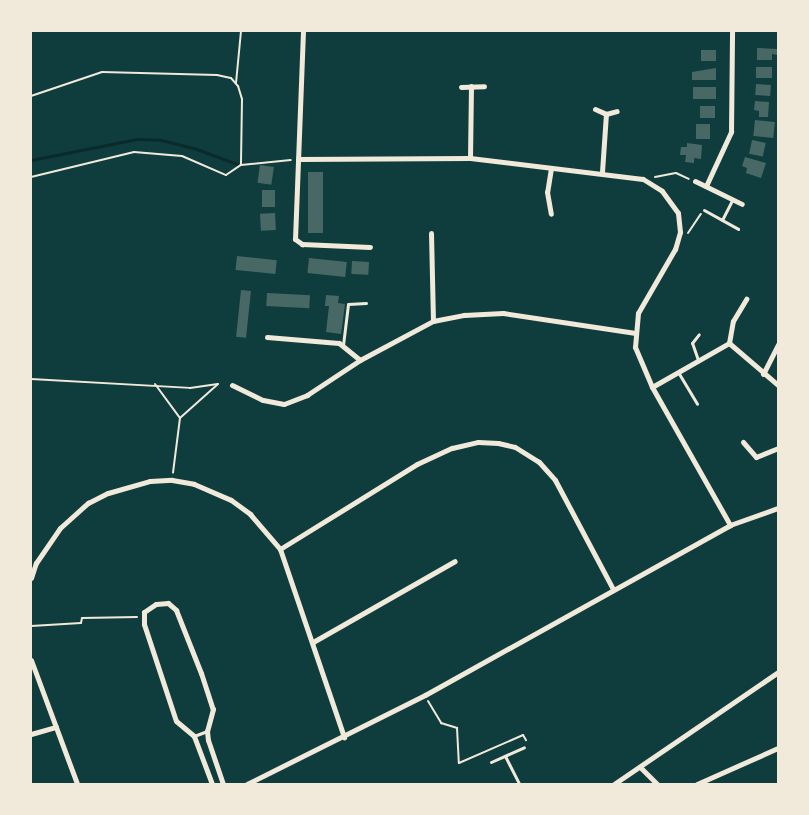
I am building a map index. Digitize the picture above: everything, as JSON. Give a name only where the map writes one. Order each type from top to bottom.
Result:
[{"type":"street","points":[[303,31],[295,238],[302,244],[370,247]]},
{"type":"street","points":[[706,186],[731,132],[732,31]]},
{"type":"street","points":[[470,158],[471,86]]},
{"type":"street","points":[[461,87],[484,86]]},
{"type":"street","points":[[595,108],[606,114],[617,111]]},
{"type":"street","points":[[602,172],[606,114]]},
{"type":"street","points":[[298,159],[470,158],[643,178],[662,191],[675,206],[680,232],[675,249],[638,313],[634,333],[640,362],[652,387],[730,525]]},
{"type":"street","points":[[551,168],[547,192],[551,214]]},
{"type":"street","points":[[696,181],[742,204]]},
{"type":"street","points":[[431,233],[433,321]]},
{"type":"street","points":[[652,387],[729,343],[733,321],[746,298]]},
{"type":"street","points":[[232,385],[263,400],[284,404],[307,395],[360,360],[433,321],[503,312],[634,333]]},
{"type":"street","points":[[267,337],[322,339],[343,345],[360,360]]},
{"type":"street","points":[[729,343],[778,385]]},
{"type":"street","points":[[763,374],[778,345]]},
{"type":"street","points":[[280,549],[417,464],[452,448],[478,442],[498,444],[515,447],[539,462],[556,480],[613,589]]},
{"type":"street","points":[[744,442],[756,457],[778,448]]},
{"type":"street","points":[[31,578],[47,545],[60,528],[88,503],[129,486],[172,480],[194,484],[231,500],[261,525],[280,549],[344,737]]},
{"type":"street","points":[[247,784],[425,695],[730,525],[778,508]]},
{"type":"street","points":[[313,642],[455,560]]},
{"type":"street","points":[[212,784],[194,736],[176,722],[143,617],[148,608],[161,602],[171,605],[179,615],[212,708],[207,731],[223,784]]},
{"type":"street","points":[[31,660],[77,784]]},
{"type":"street","points":[[614,784],[641,768],[778,672]]},
{"type":"street","points":[[31,734],[56,727]]},
{"type":"street","points":[[697,784],[778,748]]},
{"type":"street","points":[[641,768],[657,784]]},
{"type":"lane","points":[[722,220],[732,200]]},
{"type":"lane","points":[[704,210],[738,229]]},
{"type":"lane","points":[[343,345],[348,304],[366,303]]},
{"type":"lane","points":[[698,361],[692,343],[699,334]]},
{"type":"lane","points":[[678,372],[697,404]]},
{"type":"lane","points":[[194,736],[207,731]]},
{"type":"lane","points":[[491,762],[524,747]]},
{"type":"lane","points":[[505,756],[519,784]]},
{"type":"path","points":[[241,31],[241,54],[236,72],[243,112],[241,165]]},
{"type":"path","points":[[31,96],[102,72],[118,71],[217,74],[231,78],[238,86]]},
{"type":"path","points":[[31,177],[134,152],[182,156],[226,175],[241,165],[298,159]]},
{"type":"path","points":[[643,178],[676,173],[696,181]]},
{"type":"path","points":[[687,234],[704,210]]},
{"type":"path","points":[[31,379],[155,384],[190,388],[218,384],[180,418],[172,480]]},
{"type":"path","points":[[155,384],[180,418]]},
{"type":"path","points":[[31,626],[81,623],[82,618],[143,617]]},
{"type":"path","points":[[425,695],[441,724],[457,728],[459,763],[523,735],[528,744],[524,747]]},
{"type":"building","points":[[757,48],[778,49],[778,55],[772,54],[772,60],[757,60]]},
{"type":"building","points":[[701,50],[716,50],[716,61],[701,61]]},
{"type":"building","points":[[756,67],[772,67],[772,78],[756,78]]},
{"type":"building","points":[[716,68],[716,80],[692,80],[692,72]]},
{"type":"building","points":[[756,84],[771,85],[770,96],[755,95]]},
{"type":"building","points":[[693,87],[716,87],[716,99],[693,99]]},
{"type":"building","points":[[755,101],[769,102],[768,117],[759,117],[759,111],[754,110]]},
{"type":"building","points":[[700,106],[715,106],[715,118],[700,118]]},
{"type":"building","points":[[755,120],[775,122],[773,138],[753,136]]},
{"type":"building","points":[[696,124],[710,124],[710,139],[696,139]]},
{"type":"building","points":[[752,140],[766,143],[763,157],[749,154]]},
{"type":"building","points":[[687,143],[702,145],[701,159],[694,158],[694,163],[685,162],[686,155],[680,155],[681,147],[687,147]]},
{"type":"building","points":[[745,157],[766,163],[761,178],[746,173],[747,168],[742,166]]},
{"type":"building","points":[[260,165],[274,167],[271,185],[257,183]]},
{"type":"building","points":[[308,172],[323,172],[323,233],[308,233]]},
{"type":"building","points":[[262,190],[275,190],[275,207],[262,207]]},
{"type":"building","points":[[275,213],[276,230],[261,231],[260,214]]},
{"type":"building","points":[[237,256],[277,260],[275,274],[236,270]]},
{"type":"building","points":[[309,258],[347,262],[345,277],[307,273]]},
{"type":"building","points":[[352,261],[369,262],[368,275],[351,274]]},
{"type":"building","points":[[241,290],[251,291],[246,338],[236,337]]},
{"type":"building","points":[[267,293],[310,295],[309,308],[266,306]]},
{"type":"building","points":[[326,295],[339,296],[338,303],[345,304],[341,334],[326,332],[329,306],[325,306]]},
{"type":"waterway","points":[[31,160],[137,139],[161,140],[194,148],[237,164]]}]
